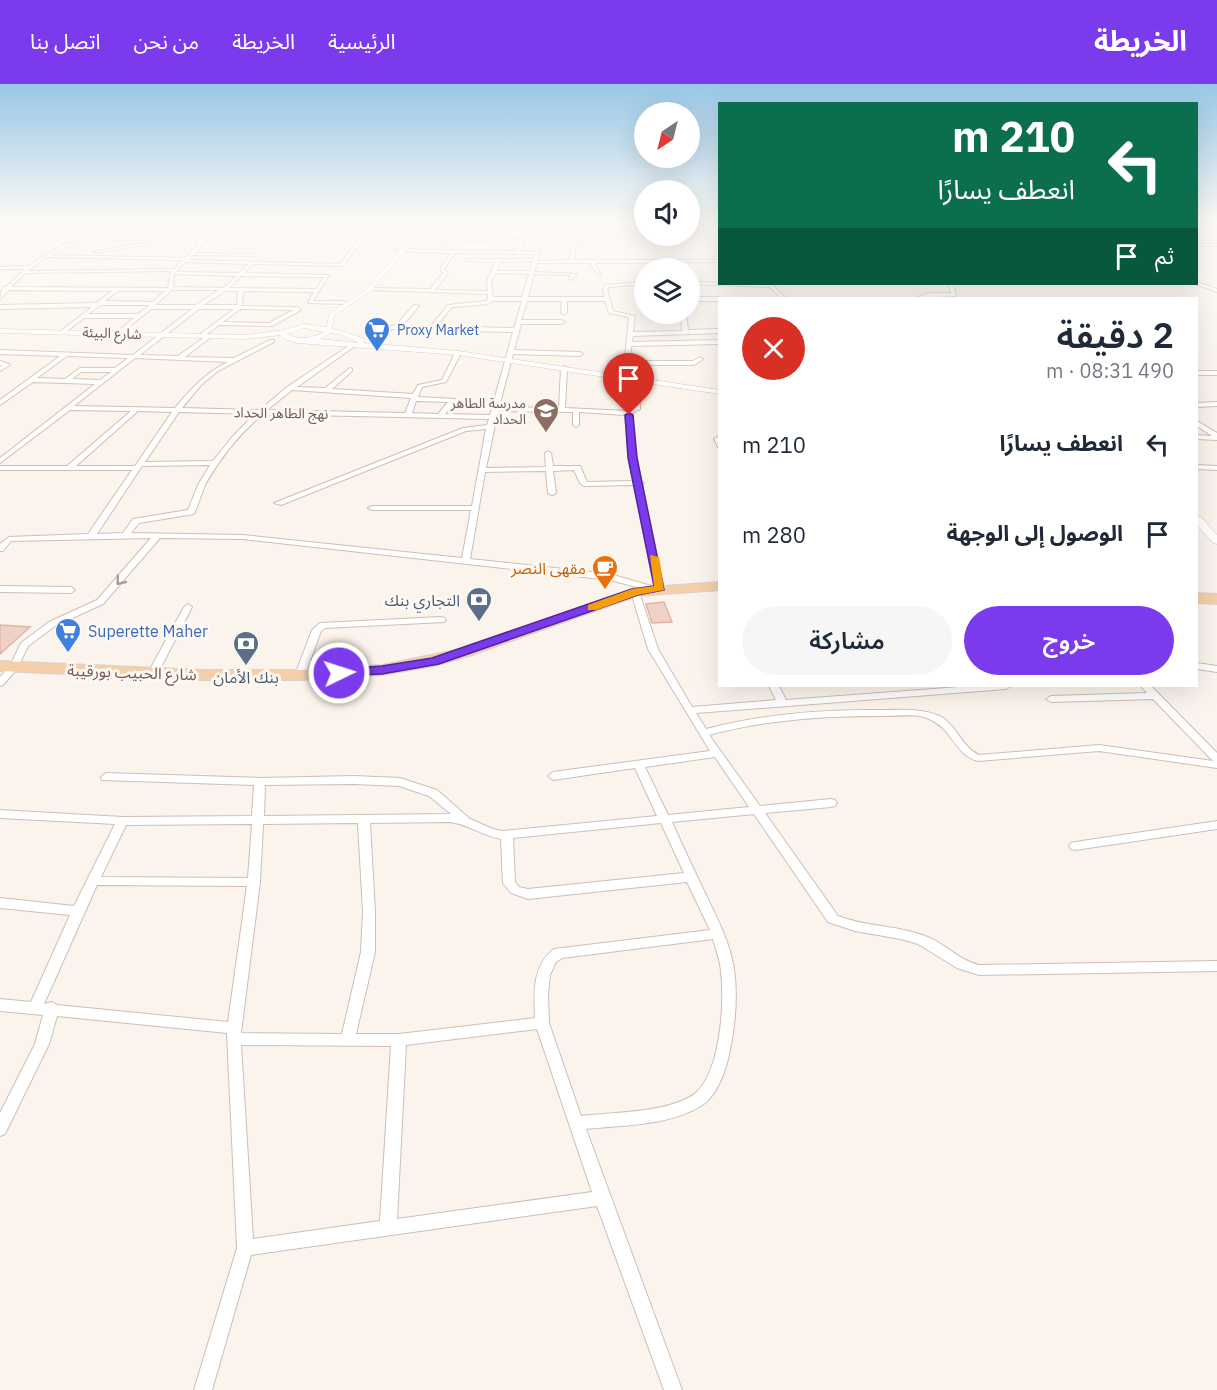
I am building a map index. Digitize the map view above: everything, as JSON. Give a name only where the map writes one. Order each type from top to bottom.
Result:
[{"type":"main road","name":"شارع الحبيب بورقيبة","points":[[7,666],[153,673],[300,675],[382,670],[434,661],[636,592],[656,588],[718,586]]},
{"type":"main road","points":[[1198,598],[1217,599]]},
{"type":"street","points":[[0,297],[13,282]]},
{"type":"street","points":[[119,333],[170,289],[172,282]]},
{"type":"street","points":[[0,461],[232,282]]},
{"type":"street","points":[[219,323],[270,325],[310,302],[322,282]]},
{"type":"street","points":[[323,313],[344,303],[370,282]]},
{"type":"street","points":[[224,336],[272,341],[302,340],[323,336],[331,326],[331,315],[370,289],[375,282]]},
{"type":"street","points":[[431,291],[439,282]]},
{"type":"street","points":[[489,282],[491,296]]},
{"type":"street","points":[[466,560],[493,413],[530,282]]},
{"type":"street","points":[[700,283],[718,284]]},
{"type":"street","points":[[1198,283],[1217,291]]},
{"type":"street","points":[[626,378],[632,316],[611,312],[605,290],[608,285],[634,284]]},
{"type":"street","points":[[769,285],[782,297]]},
{"type":"street","points":[[923,297],[954,295],[951,285]]},
{"type":"street","points":[[0,288],[318,291]]},
{"type":"street","points":[[63,332],[117,289]]},
{"type":"street","points":[[370,289],[431,291],[523,299],[606,299]]},
{"type":"street","points":[[179,358],[239,307],[241,290]]},
{"type":"street","points":[[432,328],[450,306],[484,303],[491,296]]},
{"type":"street","points":[[564,313],[565,299]]},
{"type":"street","points":[[700,299],[718,299]]},
{"type":"street","points":[[310,302],[344,303]]},
{"type":"street","points":[[0,307],[98,304],[298,309]]},
{"type":"street","points":[[396,327],[416,306]]},
{"type":"street","points":[[84,316],[139,316]]},
{"type":"street","points":[[224,336],[266,337],[288,330],[315,317]]},
{"type":"street","points":[[373,344],[386,328],[517,326],[562,322]]},
{"type":"street","points":[[685,324],[685,332]]},
{"type":"street","points":[[288,330],[312,326],[384,346]]},
{"type":"street","points":[[288,330],[285,337],[353,345],[509,356],[580,354]]},
{"type":"street","name":"شارع البيئة","points":[[0,331],[224,336]]},
{"type":"street","points":[[629,334],[718,331]]},
{"type":"street","points":[[91,536],[177,410],[208,375],[272,341]]},
{"type":"street","points":[[629,344],[718,342]]},
{"type":"street","points":[[125,535],[136,521],[191,512],[197,490],[214,463],[261,412],[289,388],[353,345]]},
{"type":"street","points":[[0,352],[235,360]]},
{"type":"street","points":[[408,415],[420,386],[444,381],[459,353]]},
{"type":"street","points":[[0,403],[65,355]]},
{"type":"street","points":[[509,356],[564,368],[718,392]]},
{"type":"street","points":[[627,363],[694,363],[700,359]]},
{"type":"street","points":[[0,363],[7,365],[0,369]]},
{"type":"street","points":[[562,409],[564,368]]},
{"type":"street","points":[[66,381],[80,370],[117,370]]},
{"type":"street","points":[[327,390],[350,370]]},
{"type":"street","points":[[1198,373],[1217,373]]},
{"type":"street","points":[[0,549],[9,539],[125,535],[243,537],[610,577],[656,588],[640,483],[633,458],[628,413],[637,409],[637,379]]},
{"type":"street","points":[[31,380],[101,382]]},
{"type":"street","points":[[289,388],[453,400],[440,416]]},
{"type":"street","points":[[1198,405],[1217,404]]},
{"type":"street","name":"نهج الطاهر الحداد","points":[[69,408],[440,416],[562,409],[628,413]]},
{"type":"street","points":[[70,467],[137,409]]},
{"type":"street","points":[[576,410],[576,425]]},
{"type":"street","points":[[1198,424],[1217,437]]},
{"type":"street","points":[[278,503],[465,429],[490,428]]},
{"type":"street","points":[[1198,437],[1217,437]]},
{"type":"street","points":[[548,453],[552,492]]},
{"type":"street","points":[[0,468],[214,463]]},
{"type":"street","points":[[1198,467],[1217,468]]},
{"type":"street","points":[[482,470],[578,468],[587,484],[640,483]]},
{"type":"street","points":[[372,508],[476,508]]},
{"type":"street","points":[[1198,520],[1217,541]]},
{"type":"street","points":[[0,683],[7,666],[30,640],[52,624],[106,597],[157,536]]},
{"type":"street","points":[[0,589],[71,590]]},
{"type":"street","points":[[636,592],[653,650],[689,710],[716,754],[833,919],[848,926],[896,932],[917,938],[934,946],[961,966],[994,972],[1217,966]]},
{"type":"street","points":[[153,673],[188,607]]},
{"type":"street","points":[[300,675],[317,630],[323,625],[441,620]]},
{"type":"street","points":[[1198,666],[1217,669]]},
{"type":"street","points":[[774,687],[782,702]]},
{"type":"street","points":[[689,710],[992,687]]},
{"type":"street","points":[[1147,687],[1217,759]]},
{"type":"street","points":[[1051,699],[1155,696]]},
{"type":"street","points":[[703,733],[757,719],[780,716],[863,712],[915,714],[938,719],[965,751],[978,758],[1099,748],[1217,765]]},
{"type":"street","points":[[553,776],[716,754]]},
{"type":"street","points":[[576,1124],[667,1111],[683,1107],[705,1095],[718,1068],[728,1012],[728,975],[718,934],[639,765]]},
{"type":"street","points":[[106,777],[260,782],[354,780],[411,784],[433,793],[465,820],[495,835],[759,812],[831,803]]},
{"type":"street","points":[[203,1390],[245,1248],[233,1033],[254,882],[260,782]]},
{"type":"street","points":[[0,814],[122,821],[364,818],[465,820]]},
{"type":"street","points":[[348,1040],[368,952],[369,912],[364,818]]},
{"type":"street","points":[[36,1007],[78,911],[122,821]]},
{"type":"street","points":[[1075,846],[1217,825]]},
{"type":"street","points":[[507,834],[509,883],[515,890],[528,894],[690,877]]},
{"type":"street","points":[[93,881],[254,882]]},
{"type":"street","points":[[0,903],[78,911]]},
{"type":"street","points":[[673,1390],[602,1198],[542,1023],[543,975],[548,962],[559,953],[718,934]]},
{"type":"street","points":[[0,1005],[52,1008],[233,1033],[348,1040],[399,1040],[542,1023]]},
{"type":"street","points":[[0,1129],[42,1044],[52,1008]]},
{"type":"street","points":[[388,1227],[399,1040]]},
{"type":"street","points":[[245,1248],[602,1198]]},
{"type":"building","points":[[664,602],[672,622],[652,623],[646,604]]},
{"type":"building","points":[[0,625],[30,627],[0,654]]},
{"type":"slow traffic","points":[[592,607],[636,592],[660,588],[654,557]]},
{"type":"place","name":"Proxy Market","points":[[377,353]]},
{"type":"place","name":"مدرسة الطاهر الحداد","points":[[546,434]]},
{"type":"place","name":"مقهى النصر","points":[[605,591]]},
{"type":"place","name":"التجاري بنك","points":[[479,623]]},
{"type":"place","name":"Superette Maher","points":[[68,654]]},
{"type":"place","name":"بنك الأمان","points":[[246,667]]},
{"type":"route","points":[[339,673],[382,670],[434,661],[466,652],[636,592],[660,588],[643,496],[633,458],[629,415]]}]
